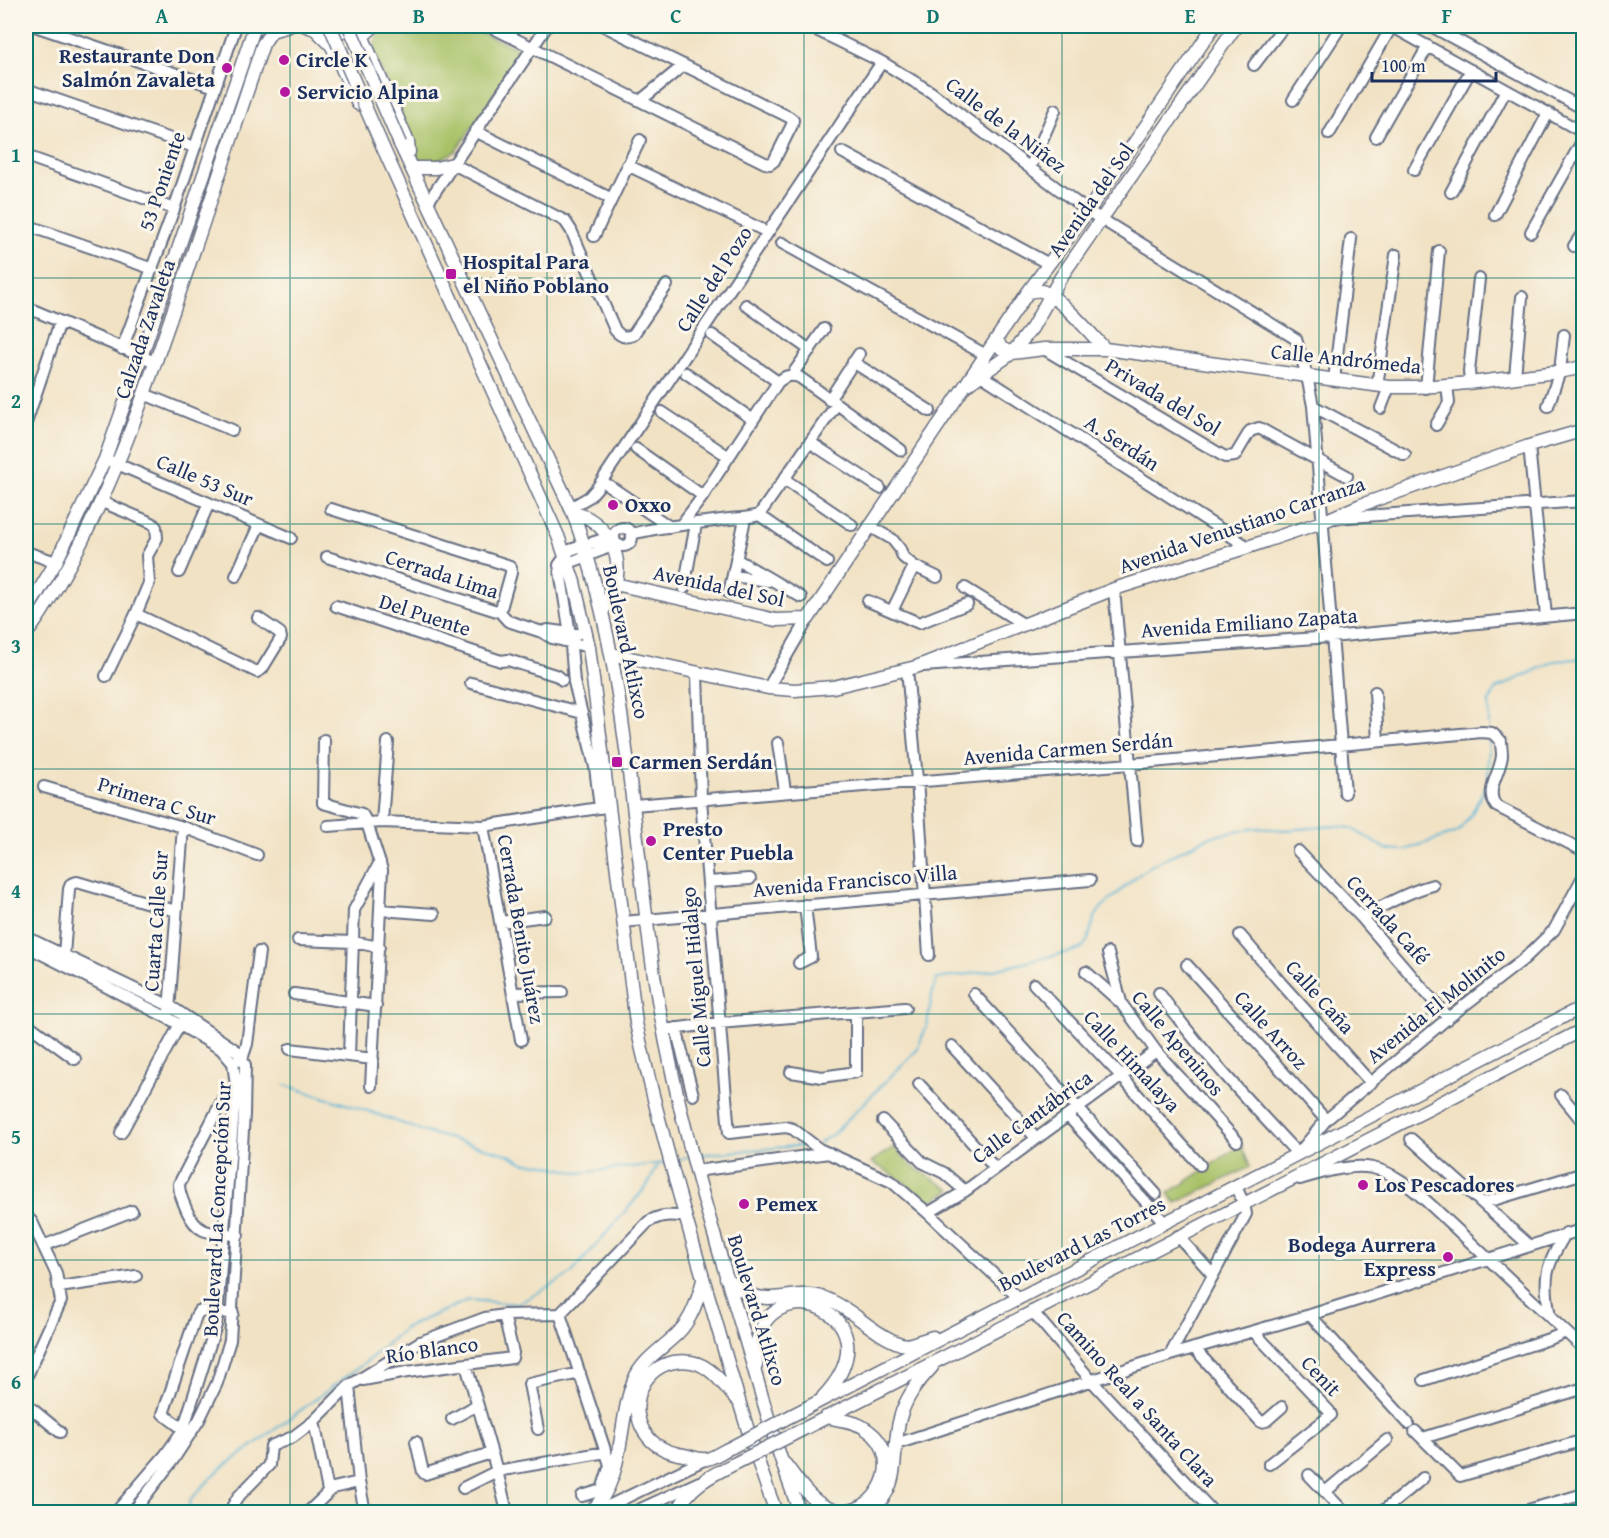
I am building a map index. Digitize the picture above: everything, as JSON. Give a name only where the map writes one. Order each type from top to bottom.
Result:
[{"type":"main road","name":"Calzada Zavaleta","points":[[26,612],[56,562],[105,459],[255,26]]},
{"type":"main road","points":[[273,28],[288,26]]},
{"type":"main road","points":[[306,26],[315,29],[331,45]]},
{"type":"main road","points":[[323,26],[384,163],[398,179]]},
{"type":"main road","name":"Boulevard Atlixco","points":[[330,26],[558,536],[574,582],[589,647],[604,807],[623,922],[636,1023],[662,1137],[774,1510]]},
{"type":"main road","name":"Boulevard Atlixco","points":[[350,26],[400,144],[572,510],[586,550],[603,610],[612,654],[634,805],[654,974],[670,1029],[674,1089],[726,1278],[779,1456],[800,1512]]},
{"type":"main road","points":[[331,45],[337,35],[347,29],[360,31],[374,26]]},
{"type":"main road","name":"Avenida del Sol","points":[[978,374],[986,355],[1028,291],[1089,211],[1214,26]]},
{"type":"main road","name":"Avenida del Sol","points":[[615,584],[776,620],[808,619],[869,526],[968,384],[978,374],[1012,353],[1032,328],[1061,277],[1236,26]]},
{"type":"main road","name":"Calzada Zavaleta","points":[[26,634],[39,617],[69,566],[102,502],[144,394],[261,52],[273,28]]},
{"type":"main road","points":[[360,31],[408,142],[412,168],[425,169],[453,164]]},
{"type":"main road","points":[[1028,291],[1037,290],[1050,296],[1071,313],[1105,349]]},
{"type":"main road","points":[[997,339],[1001,348],[1012,353]]},
{"type":"main road","name":"Calle Andrómeda","points":[[1012,353],[1105,349],[1383,386],[1426,388],[1581,370]]},
{"type":"main road","name":"Avenida Venustiano Carranza","points":[[612,654],[768,688],[795,690],[833,687],[912,668],[1114,589],[1248,547],[1529,446],[1584,430]]},
{"type":"main road","points":[[572,510],[596,523],[613,541],[616,558],[615,584],[603,610]]},
{"type":"main road","name":"Boulevard Las Torres","points":[[706,1459],[1584,1006]]},
{"type":"main road","name":"Boulevard Las Torres","points":[[709,1477],[1584,1029]]},
{"type":"main road","points":[[726,1278],[749,1294],[757,1296],[772,1298],[803,1293],[821,1297],[831,1301],[893,1342],[901,1344],[908,1345],[968,1325]]},
{"type":"main road","points":[[590,1512],[601,1503],[611,1483],[634,1379],[650,1358],[679,1333],[687,1322],[704,1279]]},
{"type":"main road","points":[[757,1379],[758,1339],[764,1325],[786,1306],[801,1304],[816,1306],[829,1313],[839,1323],[848,1348],[846,1362],[840,1375],[833,1387],[818,1402]]},
{"type":"main road","points":[[706,1459],[671,1452],[649,1438],[640,1425],[637,1411],[638,1396],[644,1382],[654,1371],[667,1364],[682,1361],[697,1363],[710,1370],[740,1403]]},
{"type":"main road","points":[[870,1512],[891,1486],[895,1470],[900,1418],[912,1389],[937,1361]]},
{"type":"main road","points":[[779,1456],[813,1498],[823,1505],[832,1509],[857,1509],[870,1501],[884,1480],[886,1467],[882,1447],[868,1429],[855,1423],[826,1417]]},
{"type":"main road","points":[[678,1512],[684,1499],[709,1477]]},
{"type":"street","points":[[35,26],[215,87]]},
{"type":"street","name":"53 Poniente","points":[[122,349],[174,209],[215,87],[232,26]]},
{"type":"street","points":[[489,26],[765,162],[770,164],[774,161],[793,120],[604,26]]},
{"type":"street","points":[[428,202],[547,26]]},
{"type":"street","name":"Calle de la Niñez","points":[[808,26],[882,62],[931,92],[1089,211],[1296,339],[1313,406],[1317,459],[1326,520],[1331,637],[1345,793]]},
{"type":"street","points":[[1254,65],[1284,26]]},
{"type":"street","points":[[1293,100],[1341,26]]},
{"type":"street","points":[[1329,134],[1391,26],[1584,133]]},
{"type":"street","points":[[1431,26],[1584,109]]},
{"type":"street","points":[[1376,137],[1428,46]]},
{"type":"street","name":"Calle del Pozo","points":[[572,510],[590,497],[597,488],[882,62]]},
{"type":"street","points":[[640,101],[684,65]]},
{"type":"street","points":[[1414,170],[1471,70]]},
{"type":"street","points":[[26,89],[194,147]]},
{"type":"street","points":[[1451,192],[1506,90]]},
{"type":"street","points":[[1030,168],[1055,110]]},
{"type":"street","points":[[1495,215],[1548,113]]},
{"type":"street","points":[[475,130],[612,199]]},
{"type":"street","points":[[1531,232],[1584,138]]},
{"type":"street","points":[[594,236],[640,140]]},
{"type":"street","points":[[842,152],[1049,264]]},
{"type":"street","points":[[26,156],[174,209]]},
{"type":"street","points":[[453,164],[565,221],[615,330],[620,336],[633,335],[666,285]]},
{"type":"street","points":[[627,165],[761,229]]},
{"type":"street","points":[[26,225],[153,269]]},
{"type":"street","points":[[1574,246],[1584,231]]},
{"type":"street","points":[[1334,380],[1351,239]]},
{"type":"street","points":[[782,243],[986,355]]},
{"type":"street","points":[[1426,388],[1439,251]]},
{"type":"street","points":[[1381,408],[1396,255]]},
{"type":"street","points":[[1470,382],[1469,371],[1479,279]]},
{"type":"street","points":[[1515,377],[1522,297]]},
{"type":"street","points":[[746,305],[810,350]]},
{"type":"street","points":[[26,307],[155,362]]},
{"type":"street","points":[[26,423],[60,322]]},
{"type":"street","points":[[792,375],[824,329]]},
{"type":"street","points":[[712,335],[778,381]]},
{"type":"street","points":[[1548,406],[1560,371],[1564,335]]},
{"type":"street","name":"Privada del Sol","points":[[1044,350],[1225,458],[1235,456],[1250,431],[1259,428],[1347,476]]},
{"type":"street","points":[[602,789],[574,682],[571,638],[559,563],[566,558],[574,561],[586,550],[613,541],[622,546],[628,545],[632,540],[632,534],[675,526],[745,519],[759,515],[811,443],[856,358],[930,411]]},
{"type":"street","points":[[686,374],[752,419]]},
{"type":"street","name":"A. Serdán","points":[[978,374],[1248,547]]},
{"type":"street","points":[[675,526],[704,496],[752,419],[778,381],[785,376],[792,375],[901,450]]},
{"type":"street","points":[[1437,425],[1449,403],[1448,385]]},
{"type":"street","points":[[144,394],[232,430]]},
{"type":"street","points":[[1313,406],[1405,455]]},
{"type":"street","points":[[662,412],[729,457]]},
{"type":"street","points":[[811,443],[880,488]]},
{"type":"street","points":[[1529,446],[1546,616]]},
{"type":"street","points":[[636,449],[704,496]]},
{"type":"street","name":"Calle 53 Sur","points":[[105,459],[291,538]]},
{"type":"street","points":[[784,479],[852,525]]},
{"type":"street","points":[[608,485],[675,526]]},
{"type":"street","points":[[1326,520],[1584,501]]},
{"type":"street","points":[[102,502],[152,523],[156,527],[157,538],[147,556],[149,583],[106,676]]},
{"type":"street","points":[[179,572],[209,503]]},
{"type":"street","points":[[332,509],[507,565],[511,568],[511,573],[500,612]]},
{"type":"street","points":[[759,515],[827,562]]},
{"type":"street","points":[[729,593],[745,519]]},
{"type":"street","points":[[684,588],[696,524]]},
{"type":"street","points":[[236,576],[260,525]]},
{"type":"street","points":[[869,526],[892,539],[903,557],[914,566],[937,578]]},
{"type":"street","points":[[26,552],[56,562]]},
{"type":"street","name":"Cerrada Lima","points":[[327,557],[500,612],[508,621],[542,632],[547,636],[571,638],[589,647]]},
{"type":"street","points":[[736,559],[801,597]]},
{"type":"street","points":[[892,611],[914,566]]},
{"type":"street","points":[[733,576],[772,581]]},
{"type":"street","points":[[965,588],[1023,624]]},
{"type":"street","points":[[1114,589],[1137,841]]},
{"type":"street","points":[[868,601],[918,623],[967,604]]},
{"type":"street","name":"Del Puente","points":[[336,606],[501,661],[506,666],[556,681],[574,682]]},
{"type":"street","name":"Avenida Emiliano Zapata","points":[[912,668],[1331,637],[1584,613]]},
{"type":"street","points":[[136,614],[257,672],[262,669],[280,638],[280,633],[258,618]]},
{"type":"street","name":"Avenida del Sol","points":[[768,688],[808,619]]},
{"type":"street","name":"Cerrada Lima","points":[[571,638],[586,633]]},
{"type":"street","points":[[912,668],[929,955]]},
{"type":"street","name":"Calle Miguel Hidalgo","points":[[697,673],[701,800],[729,1133],[786,1127],[824,1151]]},
{"type":"street","points":[[471,683],[582,713]]},
{"type":"street","points":[[1375,692],[1378,741]]},
{"type":"street","name":"Avenida Carmen Serdán","points":[[634,805],[1487,732],[1501,741],[1502,756],[1491,790],[1491,799],[1496,806],[1584,851]]},
{"type":"street","points":[[324,740],[323,803],[360,813],[367,823],[380,862],[379,947],[371,1086]]},
{"type":"street","points":[[382,822],[388,742]]},
{"type":"street","points":[[778,743],[784,791]]},
{"type":"street","name":"Primera C Sur","points":[[44,787],[183,827],[257,855]]},
{"type":"street","points":[[328,826],[382,822],[483,825],[604,807]]},
{"type":"street","name":"Cerrada Benito Juárez","points":[[483,825],[521,1040]]},
{"type":"street","name":"Cuarta Calle Sur","points":[[168,1017],[183,827]]},
{"type":"street","name":"Cerrada Café","points":[[1298,851],[1362,918],[1448,1018]]},
{"type":"street","points":[[349,1056],[354,910],[380,862]]},
{"type":"street","name":"Avenida El Molinito","points":[[1298,1154],[1326,1120],[1448,1018],[1524,959],[1554,930],[1584,875]]},
{"type":"street","points":[[708,882],[750,879]]},
{"type":"street","name":"Avenida Francisco Villa","points":[[623,922],[1090,880]]},
{"type":"street","points":[[58,955],[71,884],[77,882],[176,911]]},
{"type":"street","points":[[1362,918],[1398,897],[1433,885]]},
{"type":"street","points":[[800,963],[811,957],[805,905]]},
{"type":"street","points":[[380,910],[434,914]]},
{"type":"street","points":[[500,922],[545,916]]},
{"type":"street","name":"Calle Caña","points":[[1240,935],[1371,1083]]},
{"type":"street","name":"Boulevard La Concepción Sur","points":[[26,937],[180,1024],[245,1065],[231,1340],[217,1383],[133,1512]]},
{"type":"street","points":[[298,940],[353,942],[379,947]]},
{"type":"street","name":"Boulevard La Concepción Sur","points":[[26,946],[58,955],[170,1006],[237,1052],[237,1085],[216,1325],[187,1432],[116,1512]]},
{"type":"street","points":[[238,1061],[247,1044],[259,952]]},
{"type":"street","points":[[1108,953],[1121,1003]]},
{"type":"street","name":"Calle Arroz","points":[[1187,965],[1326,1120]]},
{"type":"street","name":"Calle Apeninos","points":[[1086,972],[1121,1003],[1156,1051],[1237,1141]]},
{"type":"street","name":"Calle Himalaya","points":[[1034,984],[1121,1076],[1200,1165]]},
{"type":"street","points":[[513,993],[562,992]]},
{"type":"street","points":[[1159,993],[1217,1068],[1298,1154]]},
{"type":"street","points":[[294,994],[376,1006]]},
{"type":"street","points":[[974,994],[1165,1223]]},
{"type":"street","points":[[693,1095],[670,1029],[905,1008]]},
{"type":"street","points":[[791,1072],[822,1077],[856,1072],[856,1011]]},
{"type":"street","points":[[26,1023],[75,1059]]},
{"type":"street","points":[[121,1133],[180,1024]]},
{"type":"street","points":[[952,1046],[1036,1138]]},
{"type":"street","points":[[290,1049],[373,1059]]},
{"type":"street","name":"Calle Cantábrica","points":[[928,1213],[965,1191],[1156,1051]]},
{"type":"street","points":[[919,1084],[995,1168]]},
{"type":"street","points":[[237,1085],[223,1099],[179,1184],[179,1194],[194,1224],[201,1230],[238,1235]]},
{"type":"street","points":[[1561,1095],[1584,1123]]},
{"type":"street","points":[[1072,1112],[1156,1194]]},
{"type":"street","points":[[884,1121],[922,1162],[944,1173],[965,1191]]},
{"type":"street","points":[[1411,1138],[1530,1246]]},
{"type":"street","points":[[696,1168],[824,1151],[892,1182],[1019,1298]]},
{"type":"street","points":[[1288,1182],[1338,1168],[1372,1167],[1392,1174],[1410,1186],[1584,1349]]},
{"type":"street","points":[[1483,1203],[1584,1173]]},
{"type":"street","points":[[1170,1355],[1246,1214],[1236,1187]]},
{"type":"street","points":[[43,1246],[132,1211]]},
{"type":"street","points":[[229,1512],[238,1497],[269,1465],[271,1446],[293,1437],[354,1384],[420,1342],[474,1322],[504,1315],[560,1314],[648,1222],[656,1217],[668,1215],[686,1217]]},
{"type":"street","points":[[26,1216],[32,1222],[56,1274],[60,1305],[26,1378]]},
{"type":"street","points":[[896,1444],[1170,1355],[1310,1315],[1584,1228]]},
{"type":"street","points":[[1551,1317],[1546,1293],[1547,1272],[1554,1253],[1566,1233]]},
{"type":"street","points":[[1178,1236],[1213,1275]]},
{"type":"street","points":[[59,1287],[136,1276]]},
{"type":"street","points":[[187,1432],[163,1414],[196,1316],[199,1311],[233,1313]]},
{"type":"street","name":"Camino Real a Santa Clara","points":[[1032,1311],[1091,1380],[1214,1512]]},
{"type":"street","points":[[560,1314],[610,1465],[602,1490],[582,1496]]},
{"type":"street","name":"Río Blanco","points":[[354,1384],[407,1372],[512,1358],[513,1353],[504,1315]]},
{"type":"street","points":[[1310,1315],[1415,1431],[1460,1476],[1584,1440]]},
{"type":"street","name":"Cenit","points":[[1254,1332],[1331,1415],[1269,1464]]},
{"type":"street","points":[[1424,1380],[1566,1332]]},
{"type":"street","points":[[1194,1348],[1261,1422],[1266,1421],[1282,1407]]},
{"type":"street","points":[[403,1353],[407,1372]]},
{"type":"street","points":[[466,1365],[507,1512]]},
{"type":"street","points":[[538,1429],[529,1384],[580,1373]]},
{"type":"street","points":[[354,1384],[359,1482],[365,1512]]},
{"type":"street","points":[[1415,1431],[1584,1388]]},
{"type":"street","points":[[26,1404],[60,1432]]},
{"type":"street","points":[[452,1419],[477,1405]]},
{"type":"street","points":[[314,1421],[328,1491]]},
{"type":"street","points":[[1325,1492],[1387,1440]]},
{"type":"street","points":[[416,1442],[425,1474],[491,1453]]},
{"type":"street","points":[[463,1488],[497,1471],[606,1452]]},
{"type":"street","name":"Boulevard Las Torres","points":[[596,1512],[706,1459]]},
{"type":"street","points":[[1309,1475],[1344,1512]]},
{"type":"street","name":"Boulevard Las Torres","points":[[634,1512],[709,1477]]},
{"type":"street","points":[[1382,1512],[1424,1478]]},
{"type":"street","points":[[308,1512],[333,1488],[359,1482]]},
{"type":"street","points":[[1521,1512],[1583,1496]]},
{"type":"green space","points":[[396,26],[466,26],[523,51],[456,151],[437,161],[420,162],[373,51],[378,32]]},
{"type":"green space","points":[[1241,1145],[1250,1167],[1176,1203],[1168,1194]]},
{"type":"green space","points":[[894,1147],[912,1166],[951,1190],[927,1204],[909,1186],[871,1162]]},
{"type":"waterway","points":[[1489,728],[1489,702],[1496,689],[1555,661],[1584,658]]},
{"type":"waterway","points":[[819,1143],[833,1134],[917,1050],[927,1025],[937,979],[994,970],[1081,949],[1088,940],[1094,919],[1101,908],[1137,876],[1152,865],[1209,837],[1255,828],[1286,830],[1335,826],[1351,828],[1388,850],[1405,850],[1458,832],[1472,813],[1488,781],[1489,737]]},
{"type":"waterway","points":[[285,1085],[425,1132],[507,1154],[524,1163],[542,1164],[579,1173],[665,1163]]},
{"type":"waterway","points":[[697,1155],[808,1145]]},
{"type":"waterway","points":[[674,1161],[688,1157]]},
{"type":"waterway","points":[[188,1512],[190,1500],[217,1472],[366,1362],[405,1328],[468,1300],[518,1304],[571,1274],[647,1186],[658,1165]]},
{"type":"place","name":"Circle K","points":[[284,60]]},
{"type":"place","name":"Restaurante Don Salmón Zavaleta","points":[[227,68]]},
{"type":"place","name":"Servicio Alpina","points":[[285,92]]},
{"type":"place","name":"Hospital Para el Niño Poblano","points":[[451,274]]},
{"type":"place","name":"Oxxo","points":[[613,505]]},
{"type":"place","name":"Carmen Serdán","points":[[617,762]]},
{"type":"place","name":"Presto Center Puebla","points":[[651,841]]},
{"type":"place","name":"Los Pescadores","points":[[1363,1185]]},
{"type":"place","name":"Pemex","points":[[744,1204]]},
{"type":"place","name":"Bodega Aurrera Express","points":[[1448,1257]]}]
